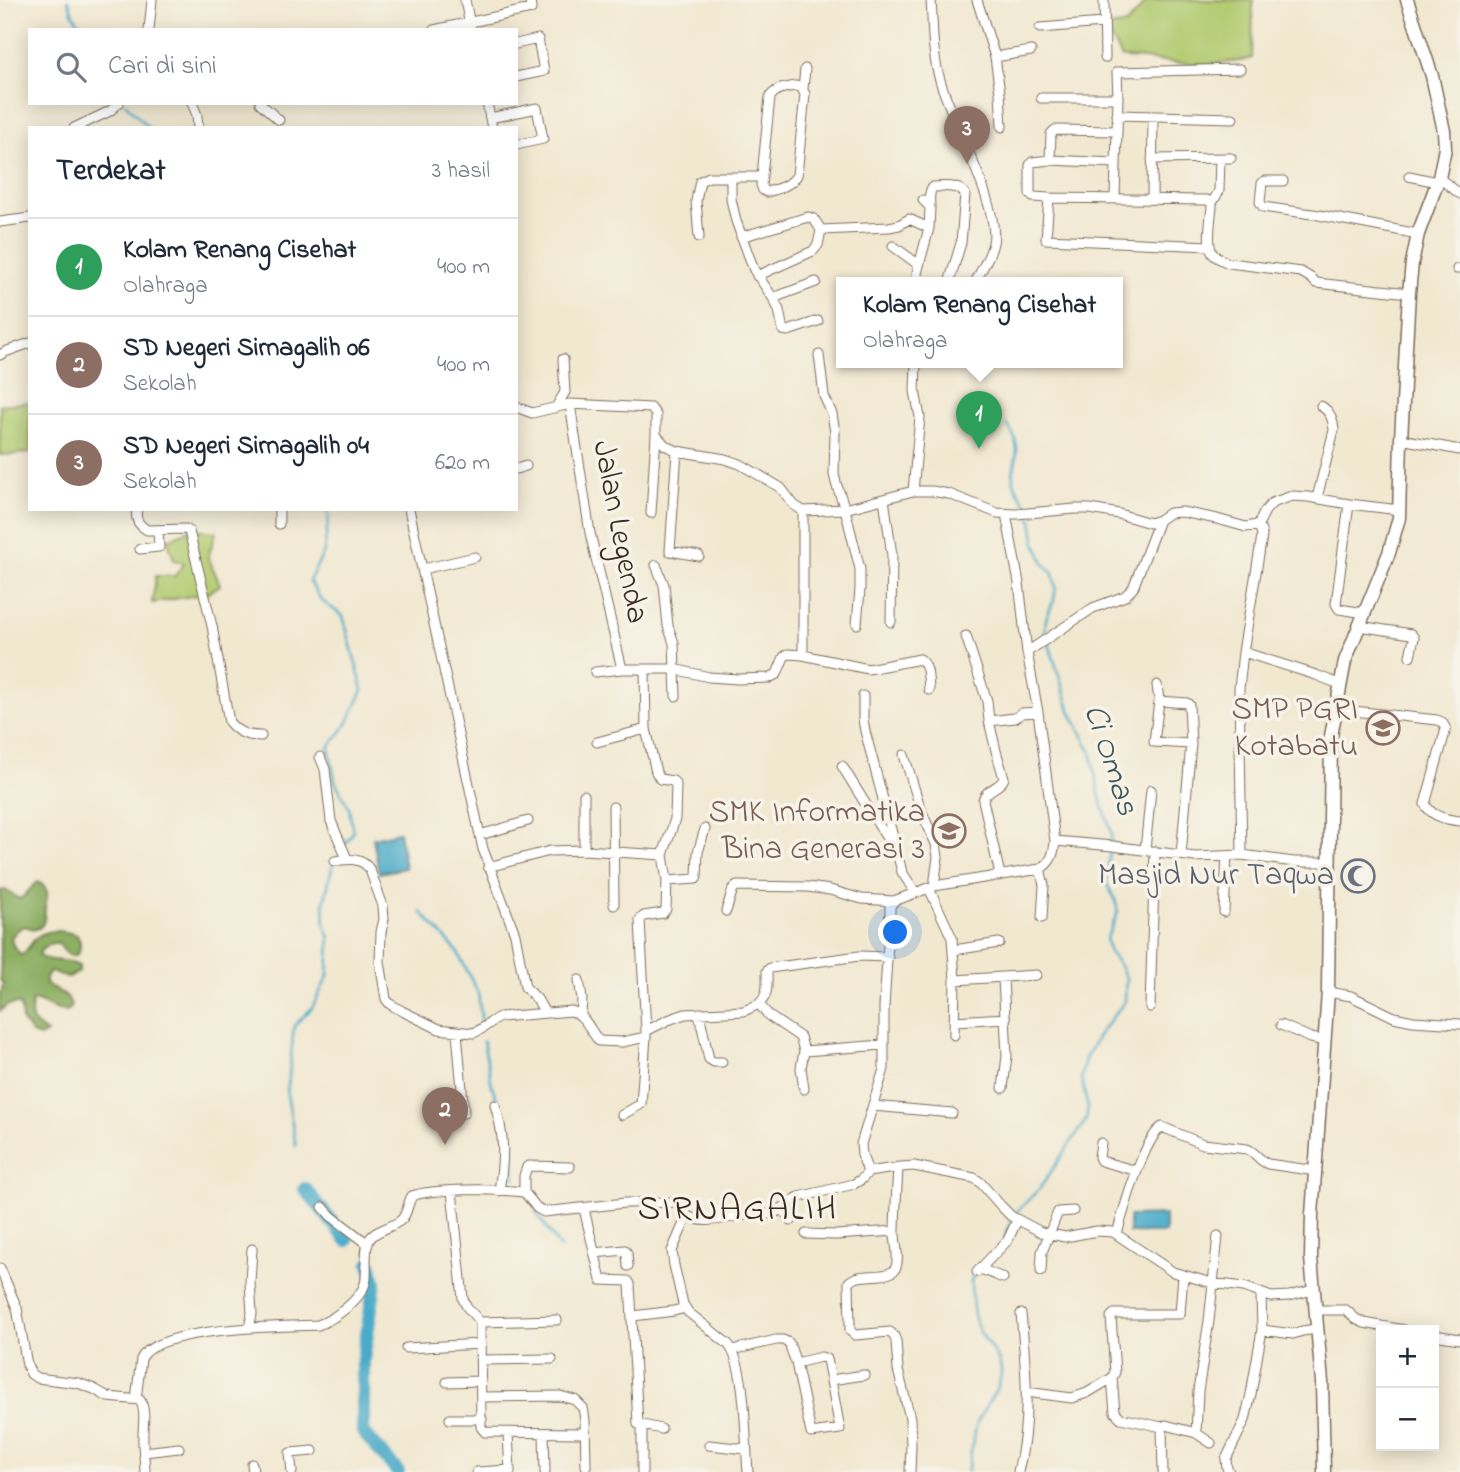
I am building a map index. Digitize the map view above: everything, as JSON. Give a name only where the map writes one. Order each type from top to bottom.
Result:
[{"type":"main road","points":[[1324,1472],[1322,1382],[1311,1258],[1328,992],[1330,751],[1339,684],[1345,661],[1397,527],[1400,510],[1409,293],[1418,234],[1438,180],[1445,148],[1443,124],[1432,76],[1407,0]]},
{"type":"street","points":[[149,28],[152,0]]},
{"type":"street","points":[[465,0],[470,26]]},
{"type":"street","points":[[452,28],[470,26],[531,9],[530,0]]},
{"type":"street","points":[[931,0],[934,52],[939,80],[987,201],[993,223],[993,244],[978,277]]},
{"type":"street","points":[[977,0],[995,57],[1002,127]]},
{"type":"street","points":[[1104,0],[1105,58]]},
{"type":"street","points":[[1040,28],[1103,23]]},
{"type":"street","points":[[518,44],[538,39],[544,71],[518,77]]},
{"type":"street","points":[[995,57],[1031,51]]},
{"type":"street","points":[[803,89],[799,86],[781,88],[770,97],[761,177],[762,187],[767,192],[790,184],[797,178],[805,69]]},
{"type":"street","points":[[1115,198],[1117,72],[1240,69]]},
{"type":"street","points":[[1041,98],[1118,98]]},
{"type":"street","points":[[78,126],[117,105]]},
{"type":"street","points":[[194,105],[198,126]]},
{"type":"street","points":[[262,105],[279,120]]},
{"type":"street","points":[[486,105],[491,123],[537,108],[543,139],[518,145]]},
{"type":"street","points":[[1117,115],[1233,118]]},
{"type":"street","points":[[1152,199],[1153,116]]},
{"type":"street","points":[[1050,160],[1051,134],[1055,130],[1116,131]]},
{"type":"street","points":[[1220,158],[1219,191],[1212,203],[1210,246],[1213,255],[1229,263],[1301,272],[1316,283],[1409,293]]},
{"type":"street","points":[[1152,159],[1231,158]]},
{"type":"street","points":[[1116,163],[1035,161],[1031,163],[1030,192],[1034,197],[1049,198],[1207,200],[1212,203]]},
{"type":"street","points":[[1409,176],[1438,180],[1460,194]]},
{"type":"street","points":[[699,237],[696,201],[700,181],[705,178],[761,177]]},
{"type":"street","points":[[731,178],[732,206],[741,237],[757,276],[779,310],[783,330],[788,331],[818,321]]},
{"type":"street","points":[[1283,181],[1262,183],[1262,206],[1418,234]]},
{"type":"street","points":[[917,277],[929,228],[927,203],[933,187],[957,188],[965,194],[961,243],[951,277]]},
{"type":"street","points":[[1049,198],[1046,239],[1210,246]]},
{"type":"street","points":[[741,237],[808,216],[814,219],[821,230],[818,245],[813,251],[757,276]]},
{"type":"street","points":[[0,222],[28,218]]},
{"type":"street","points":[[821,230],[889,227],[909,219],[929,228]]},
{"type":"street","points":[[893,246],[919,265]]},
{"type":"street","points":[[773,298],[816,282]]},
{"type":"street","points":[[0,355],[28,344]]},
{"type":"street","points":[[818,355],[824,396],[832,414],[835,432],[834,474],[860,569],[857,624]]},
{"type":"street","points":[[556,407],[565,392],[563,359]]},
{"type":"street","points":[[913,491],[920,417],[915,391],[916,368]]},
{"type":"street","points":[[518,408],[532,413],[570,404],[651,408],[656,415],[651,513]]},
{"type":"street","name":"Jalan Legenda","points":[[570,404],[590,533],[622,669]]},
{"type":"street","points":[[1317,498],[1334,430],[1330,414],[1321,406]]},
{"type":"street","points":[[656,435],[665,445],[677,451],[740,464],[781,488],[794,505],[803,511],[845,509],[913,491],[941,492],[990,511],[1016,513],[1090,509],[1155,522]]},
{"type":"street","points":[[1401,439],[1460,450]]},
{"type":"street","points":[[677,451],[670,551],[699,556]]},
{"type":"street","points":[[518,468],[526,466]]},
{"type":"street","points":[[1258,525],[1265,510],[1278,500],[1292,496],[1400,510]]},
{"type":"street","points":[[884,499],[892,555],[891,622]]},
{"type":"street","points":[[1349,504],[1336,604],[1339,608],[1365,613]]},
{"type":"street","points":[[137,511],[136,517],[147,530],[186,528],[189,531],[212,626],[229,722],[239,732],[261,736]]},
{"type":"street","points":[[279,511],[279,524]]},
{"type":"street","points":[[409,511],[488,866],[515,934],[525,987],[537,999],[545,1013]]},
{"type":"street","points":[[803,511],[803,655]]},
{"type":"street","points":[[1027,652],[1093,608],[1125,596],[1131,591],[1155,522],[1169,513],[1182,512],[1246,527],[1258,525]]},
{"type":"street","points":[[726,911],[733,889],[739,886],[808,887],[862,899],[894,901],[932,887],[1040,869],[1051,860],[1055,841],[1019,583],[1006,513]]},
{"type":"street","points":[[1242,855],[1239,699],[1243,652],[1262,536],[1258,525]]},
{"type":"street","points":[[140,549],[159,547],[158,530]]},
{"type":"street","points":[[423,569],[475,557]]},
{"type":"street","points":[[656,565],[664,585],[668,626],[674,643],[676,696]]},
{"type":"street","points":[[1359,626],[1411,634],[1414,638],[1410,656]]},
{"type":"street","points":[[966,636],[987,701],[989,721],[1004,778],[984,795],[983,800],[1000,875]]},
{"type":"street","points":[[1243,652],[1339,684]]},
{"type":"street","points":[[595,672],[674,669],[709,677],[769,678],[778,674],[788,654],[869,669],[920,659],[927,668],[929,690]]},
{"type":"street","points":[[622,1115],[641,1104],[646,1034],[640,920],[644,916],[665,911],[667,881],[663,855],[675,819],[676,785],[673,781],[660,779],[657,775],[646,729],[645,669]]},
{"type":"street","points":[[1157,685],[1159,701],[1154,742],[1191,744]]},
{"type":"street","points":[[863,696],[865,731],[898,856],[906,881],[915,892]]},
{"type":"street","points":[[1159,701],[1188,703],[1191,744],[1181,855]]},
{"type":"street","points":[[1335,709],[1442,722],[1446,729],[1425,804],[1428,810],[1435,814],[1460,821]]},
{"type":"street","points":[[989,721],[1038,712]]},
{"type":"street","points":[[597,742],[646,729]]},
{"type":"street","points":[[904,755],[920,810],[936,844],[938,857],[932,887],[950,931],[954,950],[954,1035]]},
{"type":"street","points":[[320,757],[331,821],[346,857]]},
{"type":"street","points":[[842,766],[898,856]]},
{"type":"street","points":[[1150,1007],[1151,790]]},
{"type":"street","points":[[584,795],[584,850]]},
{"type":"street","points":[[613,807],[614,905]]},
{"type":"street","points":[[480,835],[528,821]]},
{"type":"street","points":[[667,881],[696,879],[698,852],[705,829]]},
{"type":"street","points":[[1055,841],[1207,858],[1242,855],[1294,862],[1329,862]]},
{"type":"street","points":[[488,866],[541,852],[584,850],[663,855]]},
{"type":"street","points":[[1223,912],[1227,856]]},
{"type":"street","points":[[335,862],[346,857],[367,865],[383,906],[380,962],[386,999],[410,1016],[439,1030],[478,1032],[500,1017],[576,1011],[597,1039],[602,1042],[622,1042],[646,1034],[677,1016],[744,1011],[759,1004],[765,998],[767,971],[770,968],[859,956],[888,957]]},
{"type":"street","points":[[1040,869],[1044,885],[1042,918]]},
{"type":"street","points":[[868,1172],[861,1151],[884,1069],[890,906],[894,901]]},
{"type":"street","points":[[954,950],[999,943]]},
{"type":"street","points":[[955,980],[1036,975]]},
{"type":"street","points":[[1003,978],[1007,1056],[1003,1088]]},
{"type":"street","points":[[579,980],[581,1015]]},
{"type":"street","points":[[1328,992],[1351,996],[1385,1014],[1413,1021],[1460,1024]]},
{"type":"street","points":[[759,1004],[769,1016],[800,1037],[804,1051],[801,1063],[804,1089]]},
{"type":"street","points":[[699,1013],[709,1059],[711,1062],[722,1062]]},
{"type":"street","points":[[954,1021],[1006,1018]]},
{"type":"street","points":[[1282,1025],[1325,1041]]},
{"type":"street","points":[[457,1032],[464,1113]]},
{"type":"street","points":[[804,1051],[883,1045]]},
{"type":"street","points":[[495,1105],[504,1151],[499,1191]]},
{"type":"street","points":[[873,1106],[952,1113]]},
{"type":"street","points":[[1117,1234],[1137,1171],[1155,1133],[1162,1127],[1203,1144],[1247,1149],[1268,1164],[1316,1171]]},
{"type":"street","points":[[1101,1143],[1099,1160],[1137,1171]]},
{"type":"street","points":[[570,1167],[527,1167],[524,1192],[537,1208],[544,1212],[625,1203],[669,1202],[681,1204],[687,1216],[713,1221],[770,1214],[799,1196],[854,1184],[868,1172],[914,1166],[974,1178],[1014,1218],[1041,1232],[1065,1237],[1103,1231],[1117,1234],[1163,1267],[1212,1283],[1244,1287],[1271,1297],[1313,1290]]},
{"type":"street","points":[[898,1167],[895,1231],[897,1263],[892,1272],[853,1278],[849,1282],[850,1331],[855,1335],[890,1332],[894,1336],[898,1370],[911,1428],[910,1472]]},
{"type":"street","points":[[452,1191],[463,1299],[480,1322],[481,1427],[485,1432],[584,1433]]},
{"type":"street","points":[[136,1399],[139,1364],[143,1354],[161,1344],[199,1333],[318,1325],[334,1317],[362,1293],[370,1238],[404,1218],[412,1196],[452,1191],[524,1192]]},
{"type":"street","points":[[323,1207],[368,1244]]},
{"type":"street","points":[[782,1208],[790,1221]]},
{"type":"street","points":[[584,1209],[601,1280],[629,1282],[638,1423],[662,1429]]},
{"type":"street","points":[[1041,1271],[1042,1252],[1058,1212],[1073,1211]]},
{"type":"street","points":[[687,1216],[672,1251],[679,1289],[688,1312],[733,1350],[744,1402],[748,1472]]},
{"type":"street","points":[[1003,1278],[979,1270],[1008,1240],[1014,1218]]},
{"type":"street","points":[[806,1234],[895,1231]]},
{"type":"street","points":[[1196,1433],[1197,1402],[1218,1236]]},
{"type":"street","points":[[249,1328],[252,1314],[252,1249]]},
{"type":"street","points":[[594,1253],[625,1250],[628,1266]]},
{"type":"street","points":[[0,1268],[17,1308],[31,1374],[37,1378],[78,1382],[108,1397],[140,1399],[143,1404],[145,1472]]},
{"type":"street","points":[[1183,1275],[1180,1314],[1112,1315],[1115,1372],[1112,1378],[1113,1408],[1117,1415],[1131,1421],[1162,1427],[1166,1425],[1196,1433],[1210,1443]]},
{"type":"street","points":[[1229,1472],[1226,1459],[1248,1412],[1262,1330],[1261,1294]]},
{"type":"street","points":[[633,1316],[685,1308]]},
{"type":"street","points":[[1316,1310],[1346,1310],[1356,1319],[1376,1325]]},
{"type":"street","points":[[1018,1472],[1024,1445],[1026,1392],[1021,1314]]},
{"type":"street","points":[[480,1322],[557,1320]]},
{"type":"street","points":[[1262,1330],[1293,1334],[1317,1329]]},
{"type":"street","points":[[1439,1336],[1460,1339]]},
{"type":"street","points":[[733,1350],[783,1340],[789,1343],[812,1433],[841,1428],[825,1357],[796,1363]]},
{"type":"street","points":[[406,1348],[481,1344]]},
{"type":"street","points":[[481,1360],[552,1359]]},
{"type":"street","points":[[831,1380],[864,1375]]},
{"type":"street","points":[[1026,1392],[1072,1398],[1081,1396],[1112,1378]]},
{"type":"street","points":[[447,1382],[481,1381]]},
{"type":"street","points":[[481,1397],[560,1396],[575,1400],[583,1408],[586,1466]]},
{"type":"street","points":[[450,1419],[482,1419]]},
{"type":"street","points":[[642,1426],[642,1472]]},
{"type":"street","points":[[1162,1427],[1163,1472]]},
{"type":"street","points":[[477,1472],[510,1471],[508,1433]]},
{"type":"street","points":[[544,1433],[545,1472]]},
{"type":"street","points":[[709,1445],[746,1449]]},
{"type":"street","points":[[144,1452],[179,1448]]},
{"type":"street","points":[[292,1472],[290,1453],[313,1451]]},
{"type":"green space","points":[[1148,0],[1253,0],[1252,58],[1200,64],[1122,58],[1104,27],[1126,25]]},
{"type":"green space","points":[[28,402],[28,453],[0,455],[0,405]]},
{"type":"green space","points":[[191,529],[216,532],[208,557],[220,585],[208,593],[152,603],[156,576],[175,576],[184,563],[174,560],[168,540]]},
{"type":"green space","points":[[38,882],[47,892],[43,923],[35,929],[25,926],[19,929],[11,938],[13,945],[21,955],[41,934],[57,931],[77,935],[80,944],[78,954],[71,956],[58,943],[52,943],[41,950],[39,956],[79,966],[79,972],[67,978],[50,972],[46,978],[46,984],[62,993],[70,1003],[71,1008],[66,1011],[32,1000],[32,1020],[47,1033],[40,1037],[34,1035],[22,1022],[19,1004],[7,1005],[0,1011],[3,984],[0,979],[0,891],[5,890],[20,899]]},
{"type":"water","points":[[399,832],[405,868],[379,873],[373,838]]},
{"type":"water","points":[[1165,1215],[1165,1233],[1129,1233],[1129,1216]]},
{"type":"waterway","points":[[68,0],[82,28]]},
{"type":"waterway","points":[[127,105],[147,126]]},
{"type":"waterway","name":"Ci Omas","points":[[1007,424],[1017,446],[1014,481],[1029,510]]},
{"type":"waterway","points":[[328,511],[324,552],[309,581],[322,601],[343,616],[363,690],[347,724],[329,747],[335,781],[349,808],[353,832],[344,846]]},
{"type":"waterway","name":"Ci Omas","points":[[1031,516],[1036,543],[1044,563],[1053,574],[1056,586],[1054,600],[1046,619],[1045,635]]},
{"type":"waterway","name":"Ci Omas","points":[[1015,1214],[1040,1188],[1086,1120],[1088,1108],[1081,1078],[1085,1059],[1100,1033],[1125,1001],[1126,978],[1110,953],[1106,940],[1118,912],[1115,899],[1106,883],[1112,834],[1099,794],[1091,751],[1071,713],[1048,641]]},
{"type":"waterway","points":[[296,1146],[287,1095],[294,1026],[312,1008],[328,976],[330,938],[325,925],[324,903],[333,863]]},
{"type":"waterway","points":[[421,912],[457,951],[478,993],[482,1026]]},
{"type":"waterway","points":[[483,1041],[492,1086],[499,1105]]},
{"type":"waterway","points":[[501,1111],[512,1138],[515,1179]]},
{"type":"waterway","points":[[305,1189],[347,1240]]},
{"type":"waterway","points":[[535,1210],[560,1248]]},
{"type":"waterway","name":"Ci Omas","points":[[1005,1236],[1012,1219]]},
{"type":"waterway","points":[[370,1264],[375,1282],[363,1360],[363,1432],[398,1472]]},
{"type":"waterway","name":"Ci Omas","points":[[967,1472],[977,1424],[998,1385],[1001,1371],[998,1360],[976,1323],[971,1280],[975,1274]]},
{"type":"place","name":"SD Negeri Sirnagalih 04","points":[[967,164]]},
{"type":"place","name":"Kolam Renang Cisehat","points":[[979,449]]},
{"type":"place","name":"SMP PGRI Kotabatu","points":[[1383,728]]},
{"type":"place","name":"SMK Informatika Bina Generasi 3","points":[[949,831]]},
{"type":"place","name":"Masjid Nur Taqwa","points":[[1358,876]]},
{"type":"place","name":"SD Negeri Sirnagalih 06","points":[[445,1145]]},
{"type":"district","name":"SIRNAGALIH","points":[[738,1210]]}]
